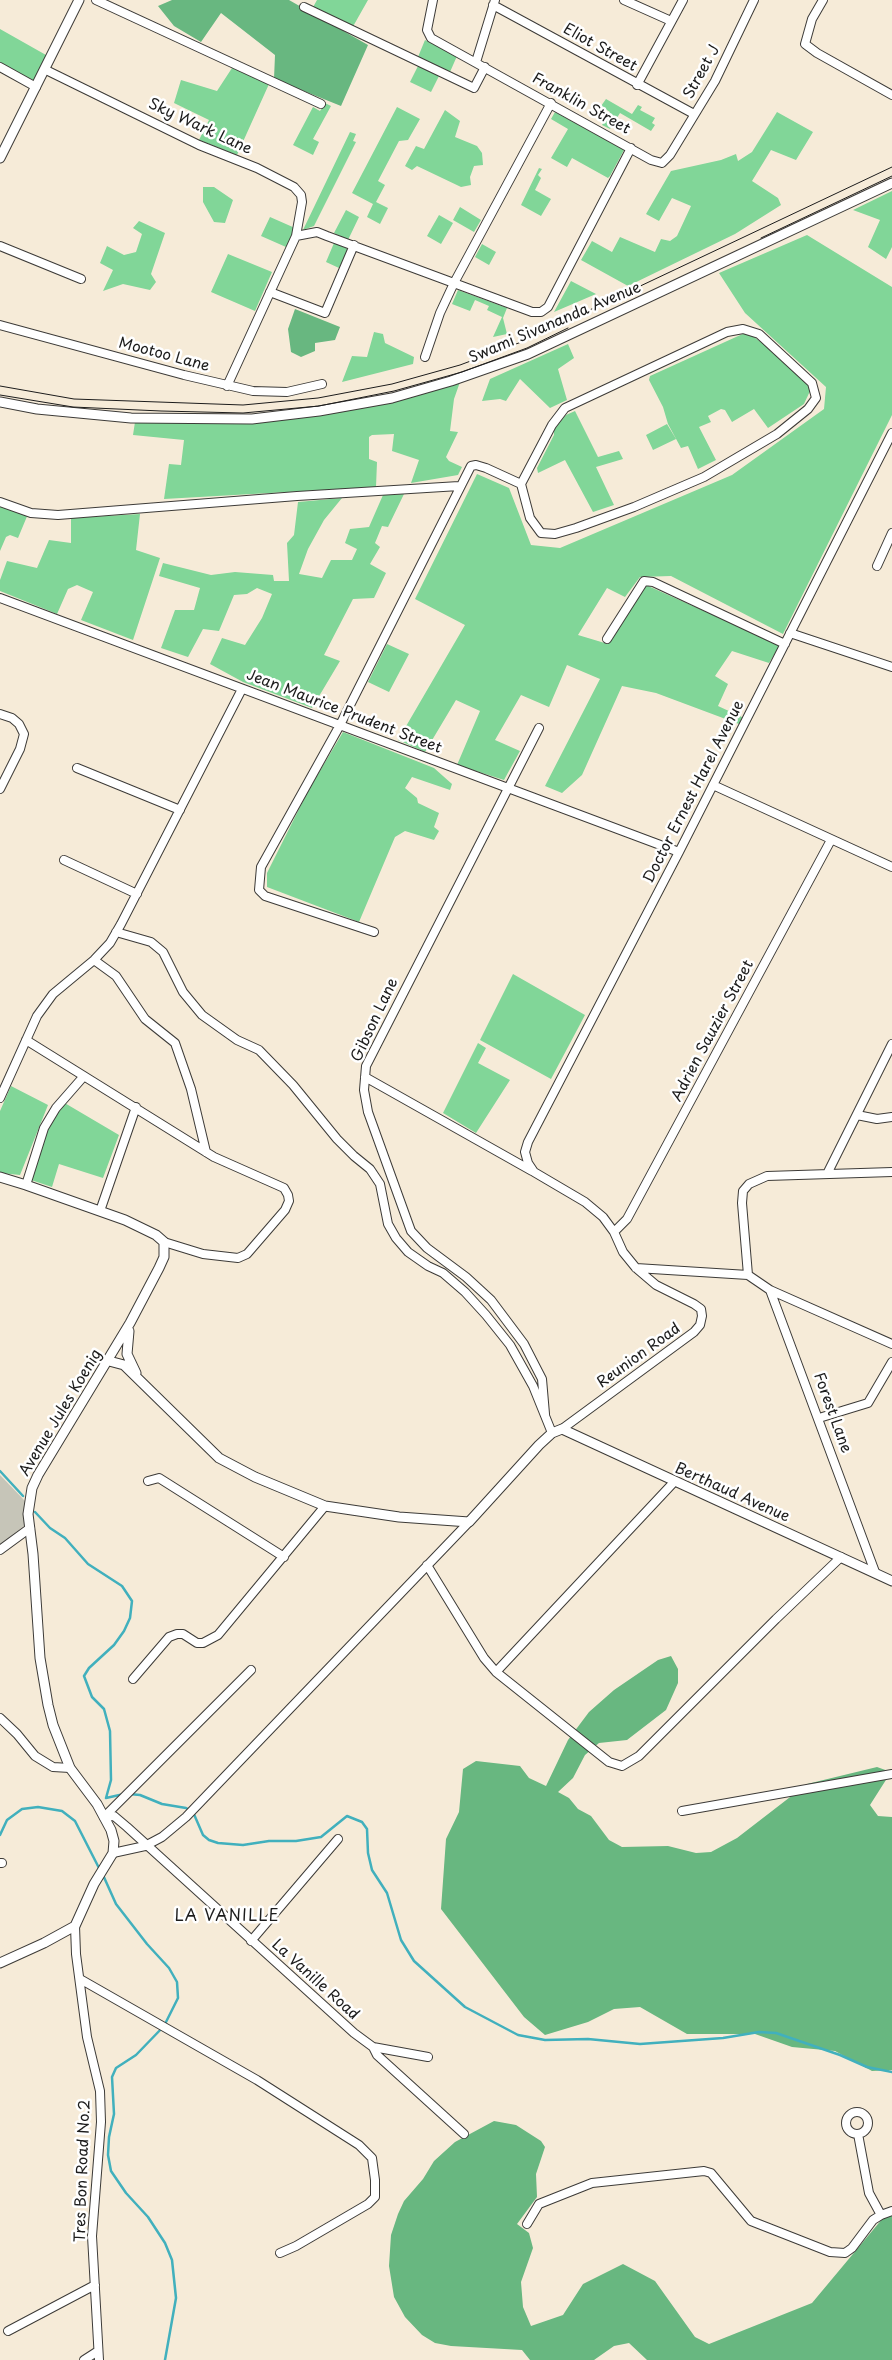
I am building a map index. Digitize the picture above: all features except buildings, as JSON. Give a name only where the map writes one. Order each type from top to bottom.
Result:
[{"type":"street","points":[[96,0],[321,104]]},
{"type":"street","name":"Franklin Street","points":[[433,0],[428,34],[439,43],[551,103],[651,160],[662,163],[670,155]]},
{"type":"street","points":[[624,0],[671,21]]},
{"type":"street","points":[[637,85],[683,0]]},
{"type":"street","name":"Street J","points":[[670,155],[715,81],[754,0]]},
{"type":"street","points":[[823,0],[812,19],[805,44],[817,53],[892,95]]},
{"type":"street","points":[[0,158],[46,70],[75,1]]},
{"type":"street","points":[[476,62],[494,3]]},
{"type":"street","name":"Eliot Street","points":[[494,3],[637,85],[694,114]]},
{"type":"street","points":[[304,7],[474,88],[485,67]]},
{"type":"street","points":[[0,67],[36,87]]},
{"type":"street","name":"Sky Wark Lane","points":[[46,70],[200,145],[257,168],[294,187],[301,195],[302,202],[296,236],[227,386]]},
{"type":"street","points":[[425,357],[440,313],[454,283],[551,103]]},
{"type":"street","points":[[296,236],[317,232],[532,312],[541,312],[548,307],[631,148]]},
{"type":"street","name":"Swami Sivananda Avenue","points":[[0,402],[38,409],[130,418],[252,419],[319,411],[392,398],[451,382],[528,354],[892,183]]},
{"type":"street","points":[[270,292],[325,313],[354,245]]},
{"type":"street","points":[[0,246],[81,279]]},
{"type":"street","name":"Mootoo Lane","points":[[0,324],[227,386],[253,391],[288,392],[322,384]]},
{"type":"street","points":[[743,328],[759,334],[812,384],[816,398],[808,409],[777,434],[704,477],[576,528],[555,534],[541,532],[530,518],[521,484],[552,425],[565,408],[727,332],[743,328]]},
{"type":"street","name":"Doctor Ernest Harel Avenue","points":[[528,1163],[525,1152],[528,1142],[679,852],[892,433]]},
{"type":"street","points":[[374,932],[265,896],[259,890],[261,867],[340,725],[459,486],[471,466],[476,465],[521,484]]},
{"type":"street","points":[[0,502],[31,513],[58,515],[297,496],[459,486]]},
{"type":"street","points":[[877,566],[892,533]]},
{"type":"street","points":[[607,639],[644,582],[653,582],[785,644]]},
{"type":"street","name":"Jean Maurice Prudent Street","points":[[0,598],[679,852]]},
{"type":"street","points":[[790,632],[892,667]]},
{"type":"street","points":[[0,1098],[37,1016],[53,994],[94,960],[116,932],[242,688]]},
{"type":"street","points":[[0,714],[12,718],[19,724],[24,734],[20,749],[0,789]]},
{"type":"street","name":"Gibson Lane","points":[[539,728],[366,1066],[364,1090],[368,1112],[411,1231],[427,1248],[466,1277],[491,1300],[524,1344],[542,1379],[545,1414]]},
{"type":"street","points":[[77,768],[180,810]]},
{"type":"street","points":[[713,785],[892,867]]},
{"type":"street","name":"Adrien Sauzier Street","points":[[614,1232],[627,1219],[831,840]]},
{"type":"street","points":[[64,860],[137,894]]},
{"type":"street","points":[[116,932],[151,942],[163,952],[183,992],[202,1015],[237,1040],[259,1050],[293,1085],[337,1139],[370,1169],[380,1184],[388,1224],[396,1238],[408,1252],[428,1266],[443,1273],[465,1292],[510,1345],[533,1386],[552,1434]]},
{"type":"street","points":[[94,960],[116,976],[145,1019],[175,1043],[191,1089],[206,1152]]},
{"type":"street","points":[[0,1178],[26,1184],[100,1211],[145,1229],[164,1242],[203,1254],[238,1258],[247,1254],[285,1210],[289,1201],[284,1188],[235,1168],[206,1152],[26,1040]]},
{"type":"street","points":[[828,1172],[892,1044]]},
{"type":"street","points":[[26,1184],[44,1128],[56,1108],[84,1076]]},
{"type":"street","points":[[365,1077],[534,1172]]},
{"type":"street","points":[[100,1211],[136,1108]]},
{"type":"street","points":[[856,1115],[877,1119],[892,1117]]},
{"type":"street","name":"Reunion Road","points":[[528,1163],[534,1172],[585,1202],[603,1217],[614,1232],[623,1252],[636,1268],[656,1285],[701,1309],[702,1316],[700,1325],[679,1344],[562,1429]]},
{"type":"street","points":[[748,1275],[742,1202],[744,1192],[749,1184],[767,1176],[828,1172],[892,1172]]},
{"type":"street","name":"Avenue Jules Koenig","points":[[111,1857],[114,1841],[111,1830],[70,1768],[53,1725],[43,1682],[28,1514],[29,1501],[38,1475],[114,1352],[159,1268],[164,1256],[164,1242]]},
{"type":"street","points":[[636,1268],[748,1275],[770,1290],[892,1344]]},
{"type":"street","name":"Forest Lane","points":[[770,1290],[875,1572]]},
{"type":"street","points":[[130,1323],[126,1347],[128,1357],[137,1376]]},
{"type":"street","points":[[114,1352],[128,1357]]},
{"type":"street","points":[[108,1361],[124,1364],[219,1458],[255,1477],[325,1506],[399,1517],[469,1522]]},
{"type":"street","points":[[819,1418],[868,1403],[892,1362]]},
{"type":"street","points":[[0,1962],[44,1943],[75,1926],[100,1874],[111,1857],[145,1846],[162,1837],[186,1817],[552,1434],[562,1429]]},
{"type":"street","name":"Berthaud Avenue","points":[[562,1429],[892,1581]]},
{"type":"street","points":[[148,1481],[159,1478],[284,1557]]},
{"type":"street","points":[[496,1672],[674,1482]]},
{"type":"street","points":[[133,1679],[169,1637],[183,1634],[197,1643],[203,1643],[218,1634],[325,1506]]},
{"type":"street","points":[[0,1550],[30,1528]]},
{"type":"street","points":[[427,1565],[484,1658],[496,1672],[609,1762],[622,1766],[639,1756],[776,1619],[842,1557]]},
{"type":"street","points":[[104,1817],[251,1670]]},
{"type":"street","points":[[0,1718],[36,1756],[53,1767],[70,1768]]},
{"type":"street","points":[[682,1811],[892,1774]]},
{"type":"street","name":"La Vanille Road","points":[[104,1817],[114,1816],[354,2033],[373,2047],[428,2057]]},
{"type":"street","points":[[251,1941],[338,1840]]},
{"type":"street","name":"Tres Bon Road No.2","points":[[75,1926],[87,2037],[100,2090],[101,2122],[92,2236],[99,2360]]},
{"type":"street","points":[[80,1979],[92,1984],[257,2080],[360,2145],[372,2158],[375,2197],[360,2209],[296,2246],[280,2253]]},
{"type":"street","name":"La Vanille Road","points":[[373,2047],[377,2055],[464,2134]]},
{"type":"street","points":[[858,2134],[869,2193],[881,2215]]},
{"type":"street","points":[[527,2224],[539,2204],[592,2183],[704,2171],[711,2173],[751,2221],[830,2252],[845,2253],[852,2248],[873,2220],[892,2211]]},
{"type":"street","points":[[8,2332],[95,2285]]},
{"type":"street","points":[[84,2360],[98,2351]]},
{"type":"shaded area","points":[[0,1475],[25,1501],[25,1525],[0,1545]]},
{"type":"green space","points":[[172,0],[289,0],[368,45],[341,106],[274,79],[275,55],[221,13],[201,42],[174,26],[158,6]]},
{"type":"green space","points":[[317,0],[368,0],[351,30],[312,9]]},
{"type":"green space","points":[[0,29],[46,55],[47,58],[33,82],[0,64]]},
{"type":"green space","points":[[425,40],[457,56],[450,72],[418,57]]},
{"type":"green space","points":[[418,66],[439,76],[431,92],[410,82]]},
{"type":"green space","points":[[232,68],[269,84],[237,155],[199,140],[209,120],[174,103],[181,80],[217,91]]},
{"type":"green space","points":[[606,99],[632,114],[638,105],[642,107],[640,110],[655,118],[652,123],[655,125],[651,131],[620,113],[610,129],[602,125],[610,112],[601,106]]},
{"type":"green space","points":[[325,103],[331,106],[313,139],[319,142],[313,155],[293,145],[313,107],[320,111]]},
{"type":"green space","points":[[397,107],[420,119],[408,140],[399,141],[378,181],[385,185],[376,202],[388,208],[380,224],[367,217],[373,204],[352,193]]},
{"type":"green space","points":[[445,110],[460,121],[455,137],[477,146],[482,153],[483,165],[474,166],[470,177],[471,185],[461,187],[417,166],[412,170],[405,166],[416,146],[424,149]]},
{"type":"green space","points":[[555,112],[624,150],[608,178],[572,158],[567,167],[551,158],[568,129],[551,119]]},
{"type":"green space","points":[[777,112],[813,132],[796,160],[771,150],[752,181],[778,198],[781,205],[735,234],[628,286],[581,260],[592,241],[612,252],[620,237],[655,252],[661,239],[670,241],[677,236],[691,206],[672,198],[659,221],[646,214],[671,171],[721,160],[736,154],[738,161],[752,152]]},
{"type":"green space","points":[[350,132],[356,134],[353,141],[356,142],[314,226],[303,230]]},
{"type":"green space","points":[[539,168],[542,169],[538,175],[541,178],[535,190],[551,199],[541,216],[521,205]]},
{"type":"green space","points":[[203,187],[214,187],[233,200],[225,223],[214,222],[203,202]]},
{"type":"green space","points":[[892,191],[892,247],[886,259],[868,247],[880,220],[853,210]]},
{"type":"green space","points":[[460,207],[481,220],[474,232],[453,220]]},
{"type":"green space","points":[[346,210],[359,217],[348,240],[334,233]]},
{"type":"green space","points":[[439,215],[453,223],[441,244],[427,236]]},
{"type":"green space","points":[[270,217],[295,228],[286,247],[261,236]]},
{"type":"green space","points":[[139,221],[165,233],[151,274],[156,282],[150,290],[123,284],[103,291],[113,270],[100,263],[107,246],[124,255],[136,252],[142,234],[133,228]]},
{"type":"green space","points":[[807,235],[892,287],[892,415],[783,634],[671,576],[640,577],[625,597],[607,588],[578,635],[608,644],[646,585],[780,645],[769,663],[732,651],[715,676],[728,684],[718,706],[744,718],[739,724],[656,693],[622,686],[582,775],[562,793],[545,786],[600,679],[567,665],[549,707],[521,695],[495,740],[520,751],[504,780],[457,765],[480,711],[456,700],[425,752],[398,740],[465,625],[415,599],[477,474],[509,488],[531,545],[560,548],[732,475],[824,409],[826,387],[745,313],[719,273]]},
{"type":"green space","points":[[334,243],[348,249],[339,268],[326,262]]},
{"type":"green space","points":[[482,244],[496,252],[489,265],[475,257]]},
{"type":"green space","points":[[228,254],[272,272],[255,311],[211,292]]},
{"type":"green space","points":[[571,281],[596,294],[554,312]]},
{"type":"green space","points":[[458,290],[507,308],[503,318],[507,334],[493,337],[502,317],[487,310],[489,306],[475,300],[470,311],[452,304]]},
{"type":"green space","points":[[295,309],[340,327],[335,340],[315,343],[315,351],[301,357],[291,352],[288,329]]},
{"type":"green space","points":[[374,332],[383,334],[385,343],[414,357],[413,364],[342,382],[352,356],[367,357]]},
{"type":"green space","points":[[747,332],[783,358],[807,383],[810,391],[804,404],[768,428],[754,409],[732,422],[725,410],[721,409],[708,416],[711,422],[699,427],[716,460],[698,469],[688,446],[681,448],[668,424],[663,407],[649,380],[650,376]]},
{"type":"green space","points":[[568,344],[574,358],[558,369],[567,400],[550,408],[520,379],[506,401],[500,399],[482,401],[490,379]]},
{"type":"green space","points":[[460,382],[454,399],[450,431],[458,432],[446,457],[449,461],[462,467],[458,475],[411,483],[419,460],[392,451],[394,434],[372,435],[369,437],[369,459],[377,462],[376,487],[164,499],[169,464],[181,465],[184,440],[133,435],[135,422],[235,422],[331,414]]},
{"type":"green space","points":[[575,411],[598,457],[619,451],[623,459],[596,467],[614,505],[593,512],[565,460],[538,473],[537,468],[554,435],[554,429],[566,415]]},
{"type":"green space","points":[[667,424],[676,439],[653,450],[646,435]]},
{"type":"green space","points":[[404,494],[388,527],[382,526],[375,543],[380,547],[370,564],[386,573],[374,598],[353,599],[324,655],[340,661],[312,708],[243,682],[210,664],[222,638],[245,645],[262,618],[272,594],[257,588],[247,594],[234,595],[219,631],[203,629],[188,657],[161,648],[175,610],[194,610],[200,588],[159,576],[163,563],[211,575],[235,572],[273,575],[274,581],[289,581],[287,543],[294,535],[298,502],[342,498],[324,520],[308,549],[299,574],[322,578],[331,560],[352,560],[357,549],[345,543],[350,529],[369,527],[383,495]]},
{"type":"green space","points":[[0,504],[28,514],[18,538],[10,535],[6,537],[0,551]]},
{"type":"green space","points":[[140,514],[136,550],[160,558],[133,640],[81,620],[93,592],[77,585],[68,589],[57,614],[0,591],[0,580],[7,561],[37,568],[49,540],[71,543],[71,518]]},
{"type":"green space","points":[[387,644],[409,654],[389,692],[368,682]]},
{"type":"green space","points":[[343,732],[434,768],[452,784],[450,790],[412,777],[405,788],[417,798],[418,803],[439,813],[434,827],[439,831],[434,840],[405,831],[395,837],[359,922],[267,887],[267,873],[308,791]]},
{"type":"green space","points":[[513,974],[585,1015],[551,1079],[480,1040]]},
{"type":"green space","points":[[478,1043],[486,1048],[478,1063],[510,1080],[476,1133],[443,1113]]},
{"type":"green space","points":[[11,1086],[48,1105],[20,1175],[0,1173],[0,1111]]},
{"type":"green space","points":[[63,1102],[119,1135],[103,1178],[59,1164],[52,1187],[31,1180],[48,1126]]},
{"type":"green space","points":[[671,1656],[678,1669],[678,1683],[666,1710],[627,1740],[599,1743],[585,1755],[573,1778],[558,1792],[569,1798],[578,1809],[591,1816],[609,1840],[622,1847],[668,1846],[696,1853],[711,1852],[737,1838],[807,1784],[877,1767],[891,1772],[870,1805],[878,1816],[892,1817],[892,2070],[872,2071],[835,2051],[792,2047],[755,2034],[687,2034],[640,2007],[614,2009],[588,2022],[545,2035],[524,2017],[441,1909],[446,1839],[459,1812],[463,1769],[476,1761],[520,1766],[529,1778],[546,1786],[568,1740],[589,1712],[614,1690],[658,1660]]},
{"type":"green space","points":[[494,2121],[516,2125],[541,2141],[545,2147],[536,2174],[537,2197],[517,2224],[529,2233],[533,2248],[521,2282],[523,2307],[531,2326],[563,2315],[583,2284],[623,2264],[655,2281],[695,2337],[709,2344],[812,2303],[888,2212],[892,2215],[892,2360],[647,2360],[629,2343],[614,2346],[594,2360],[530,2360],[522,2350],[451,2346],[435,2343],[422,2335],[405,2317],[394,2297],[389,2266],[391,2235],[404,2201],[423,2179],[434,2161],[455,2142]]},
{"type":"waterway","points":[[0,1471],[23,1496]]},
{"type":"waterway","points":[[35,1512],[50,1528],[65,1538],[88,1564],[122,1586],[132,1601],[130,1618],[124,1631],[114,1645],[89,1668],[84,1676],[92,1697],[104,1709],[110,1731],[111,1780],[106,1798]]},
{"type":"waterway","points":[[106,1798],[124,1794]]},
{"type":"waterway","points":[[129,1794],[140,1795],[162,1804],[186,1808],[193,1812],[203,1835],[209,1840],[218,1843],[243,1845],[269,1841],[296,1841],[321,1837],[347,1816],[362,1822],[367,1829],[368,1853],[372,1870],[387,1893],[401,1940],[414,1961],[465,2007],[518,2035],[545,2040],[588,2039],[640,2044],[723,2038],[759,2032],[776,2033],[840,2055],[867,2067],[892,2072]]},
{"type":"waterway","points":[[0,1835],[7,1820],[22,1809],[38,1807],[62,1811],[75,1821],[100,1870]]},
{"type":"waterway","points":[[103,1875],[116,1904],[147,1944],[169,1968],[177,1982],[178,1998],[164,2026],[136,2055],[116,2068],[112,2077],[114,2114],[109,2137],[108,2155],[111,2171],[126,2193],[148,2217],[165,2243],[172,2260],[176,2298],[165,2360]]},
{"type":"tram line","points":[[0,386],[74,399],[243,405],[318,398],[392,384],[460,365],[524,341],[892,167]]},
{"type":"tram line","points":[[761,238],[892,176]]},
{"type":"tram line","points":[[0,395],[73,407],[161,411],[243,413],[319,406],[394,391],[462,372],[527,348],[568,328]]},
{"type":"district","name":"LA VANILLE","points":[[227,1917]]}]
